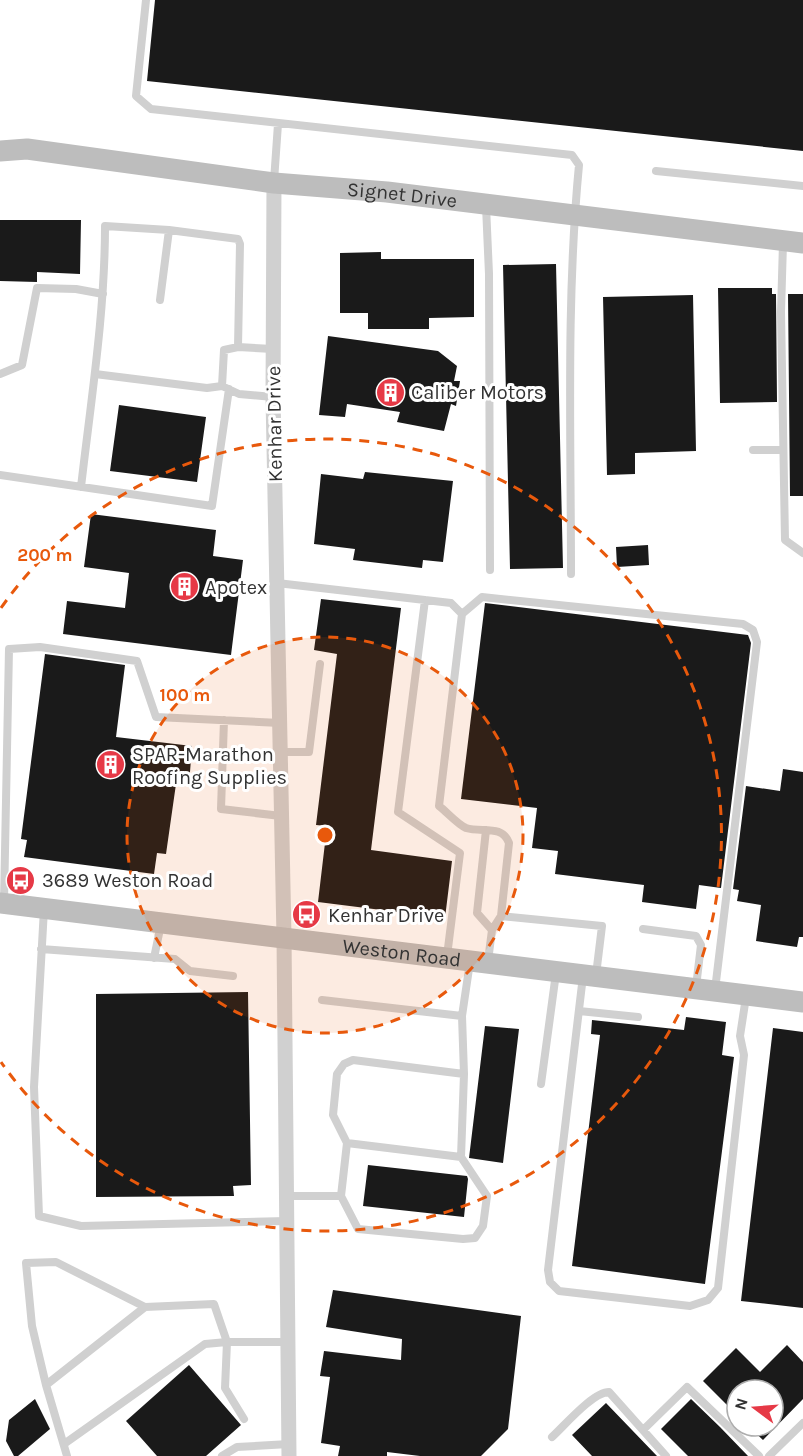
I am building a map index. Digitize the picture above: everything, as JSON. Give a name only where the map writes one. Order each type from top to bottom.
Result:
[{"type":"street","name":"Signet Drive","points":[[0,151],[27,149],[274,183],[387,192],[793,242]]},
{"type":"street","name":"Kenhar Drive","points":[[274,183],[273,397],[284,938],[289,1450]]},
{"type":"street","name":"Weston Road","points":[[2,903],[803,1002]]},
{"type":"lane","points":[[146,0],[136,96],[151,110],[572,155],[579,165],[574,215],[571,309],[571,574]]},
{"type":"lane","points":[[274,183],[278,124]]},
{"type":"lane","points":[[656,171],[803,186]]},
{"type":"lane","points":[[486,204],[489,274],[490,570]]},
{"type":"lane","points":[[81,487],[103,294],[105,226],[169,230],[238,239],[240,244],[238,348]]},
{"type":"lane","points":[[160,300],[169,230]]},
{"type":"lane","points":[[793,242],[781,312],[785,540],[803,553]]},
{"type":"lane","points":[[0,374],[22,364],[37,288],[76,289],[103,294]]},
{"type":"lane","points":[[0,475],[212,506],[226,388],[224,351],[238,348],[273,349]]},
{"type":"lane","points":[[95,374],[207,388],[226,388],[239,394],[273,397]]},
{"type":"lane","points":[[753,450],[783,450]]},
{"type":"lane","points":[[277,583],[451,603],[462,614]]},
{"type":"lane","points":[[464,1074],[353,1060],[344,1064],[337,1074],[333,1115],[347,1143],[341,1196],[358,1229],[463,1239],[476,1238],[483,1226],[487,1196],[461,1157],[464,1074],[462,1016],[479,962],[492,930],[501,916],[509,843],[507,836],[501,832],[465,828],[439,806],[462,614],[482,597],[743,624],[753,630],[757,642],[705,990]]},
{"type":"lane","points":[[424,600],[398,812],[460,853],[447,958]]},
{"type":"lane","points":[[2,903],[9,649],[40,647],[137,661],[156,717],[280,723]]},
{"type":"lane","points":[[280,752],[309,752],[320,664]]},
{"type":"lane","points":[[224,720],[221,809],[281,816]]},
{"type":"lane","points":[[486,830],[477,913],[492,930]]},
{"type":"lane","points":[[44,908],[34,1087],[39,1216],[81,1226],[287,1221]]},
{"type":"lane","points":[[501,916],[602,926],[579,1011],[548,1270],[550,1282],[560,1291],[690,1306],[708,1300],[718,1287],[744,1055],[740,1036],[746,994]]},
{"type":"lane","points":[[154,958],[162,922]]},
{"type":"lane","points":[[643,929],[696,936],[701,945],[705,990]]},
{"type":"lane","points":[[41,949],[175,959],[190,971],[233,976]]},
{"type":"lane","points":[[541,1083],[556,971]]},
{"type":"lane","points":[[322,1000],[462,1016]]},
{"type":"lane","points":[[579,1011],[638,1017]]},
{"type":"lane","points":[[347,1143],[461,1157]]},
{"type":"lane","points":[[286,1196],[341,1196]]},
{"type":"lane","points":[[67,1456],[46,1385],[32,1326],[26,1263],[56,1262],[145,1307],[214,1304],[227,1342],[225,1388],[244,1419]]},
{"type":"lane","points":[[46,1385],[145,1307]]},
{"type":"lane","points":[[63,1444],[205,1344],[288,1342]]},
{"type":"lane","points":[[643,1430],[687,1387],[759,1456]]},
{"type":"lane","points":[[552,1437],[602,1392],[609,1392],[666,1456]]},
{"type":"lane","points":[[769,1456],[803,1423]]},
{"type":"lane","points":[[222,1456],[237,1447],[289,1450]]},
{"type":"building","points":[[155,0],[803,0],[803,151],[147,81]]},
{"type":"building","points":[[0,220],[81,220],[80,274],[37,272],[37,282],[0,281]]},
{"type":"building","points":[[381,252],[381,259],[474,259],[474,317],[429,318],[429,329],[368,329],[368,313],[340,313],[340,253]]},
{"type":"building","points":[[556,264],[563,568],[510,569],[503,265]]},
{"type":"building","points":[[718,288],[772,288],[772,294],[776,294],[777,402],[720,403]]},
{"type":"building","points":[[788,294],[803,294],[803,496],[790,496]]},
{"type":"building","points":[[693,295],[696,451],[635,453],[635,474],[607,475],[603,297]]},
{"type":"building","name":"Caliber Motors","points":[[328,336],[438,351],[457,366],[454,381],[460,381],[456,406],[451,404],[444,431],[397,422],[400,412],[347,404],[345,417],[319,415]]},
{"type":"building","points":[[119,405],[206,417],[197,482],[110,471]]},
{"type":"building","points":[[365,472],[453,481],[443,562],[423,560],[422,568],[353,560],[355,549],[314,544],[321,474],[363,479]]},
{"type":"building","name":"Apotex","points":[[91,514],[216,530],[213,556],[243,560],[231,655],[63,634],[67,601],[125,608],[129,573],[84,567]]},
{"type":"building","points":[[648,545],[649,565],[617,567],[616,547]]},
{"type":"building","points":[[321,599],[401,608],[371,850],[452,861],[445,918],[318,902],[327,826],[316,825],[337,654],[314,650]]},
{"type":"building","points":[[485,603],[748,635],[751,643],[721,888],[699,885],[696,909],[642,902],[644,885],[555,874],[558,851],[532,848],[537,808],[461,799]]},
{"type":"building","name":"SPAR-Marathon Roofing Supplies","points":[[45,654],[125,665],[116,737],[192,746],[189,785],[176,784],[166,854],[157,853],[154,874],[24,857],[27,840],[21,839]]},
{"type":"building","points":[[783,769],[803,772],[803,937],[799,937],[797,947],[756,941],[761,905],[737,901],[739,890],[733,889],[746,786],[780,791]]},
{"type":"building","points":[[248,992],[251,1185],[233,1186],[234,1196],[96,1197],[96,994]]},
{"type":"building","points":[[686,1017],[726,1022],[722,1055],[734,1057],[705,1284],[572,1266],[600,1035],[591,1034],[592,1020],[684,1030]]},
{"type":"building","points":[[485,1026],[519,1029],[503,1163],[469,1158]]},
{"type":"building","points":[[773,1028],[803,1032],[803,1308],[741,1301]]},
{"type":"building","points":[[368,1165],[467,1176],[464,1217],[363,1206]]},
{"type":"building","points":[[333,1290],[521,1316],[508,1429],[481,1456],[420,1456],[387,1452],[387,1456],[338,1456],[340,1446],[321,1443],[330,1377],[320,1376],[324,1351],[401,1360],[402,1339],[326,1327]]},
{"type":"building","points":[[787,1345],[803,1362],[803,1399],[785,1417],[785,1378],[725,1378],[725,1403],[703,1381],[736,1348],[760,1372]]},
{"type":"building","points":[[189,1365],[241,1425],[206,1456],[157,1456],[126,1421]]},
{"type":"building","points":[[35,1399],[50,1429],[18,1456],[14,1456],[6,1441],[9,1420]]},
{"type":"building","points":[[691,1399],[725,1432],[725,1438],[731,1438],[748,1456],[688,1456],[661,1429]]},
{"type":"building","points":[[606,1403],[657,1456],[592,1456],[572,1435]]},
{"type":"place","name":"Caliber Motors","points":[[390,392]]},
{"type":"place","name":"Apotex","points":[[184,587]]},
{"type":"place","name":"SPAR-Marathon Roofing Supplies","points":[[111,765]]},
{"type":"place","name":"3689 Weston Road","points":[[21,880]]},
{"type":"place","name":"Kenhar Drive","points":[[307,915]]}]
